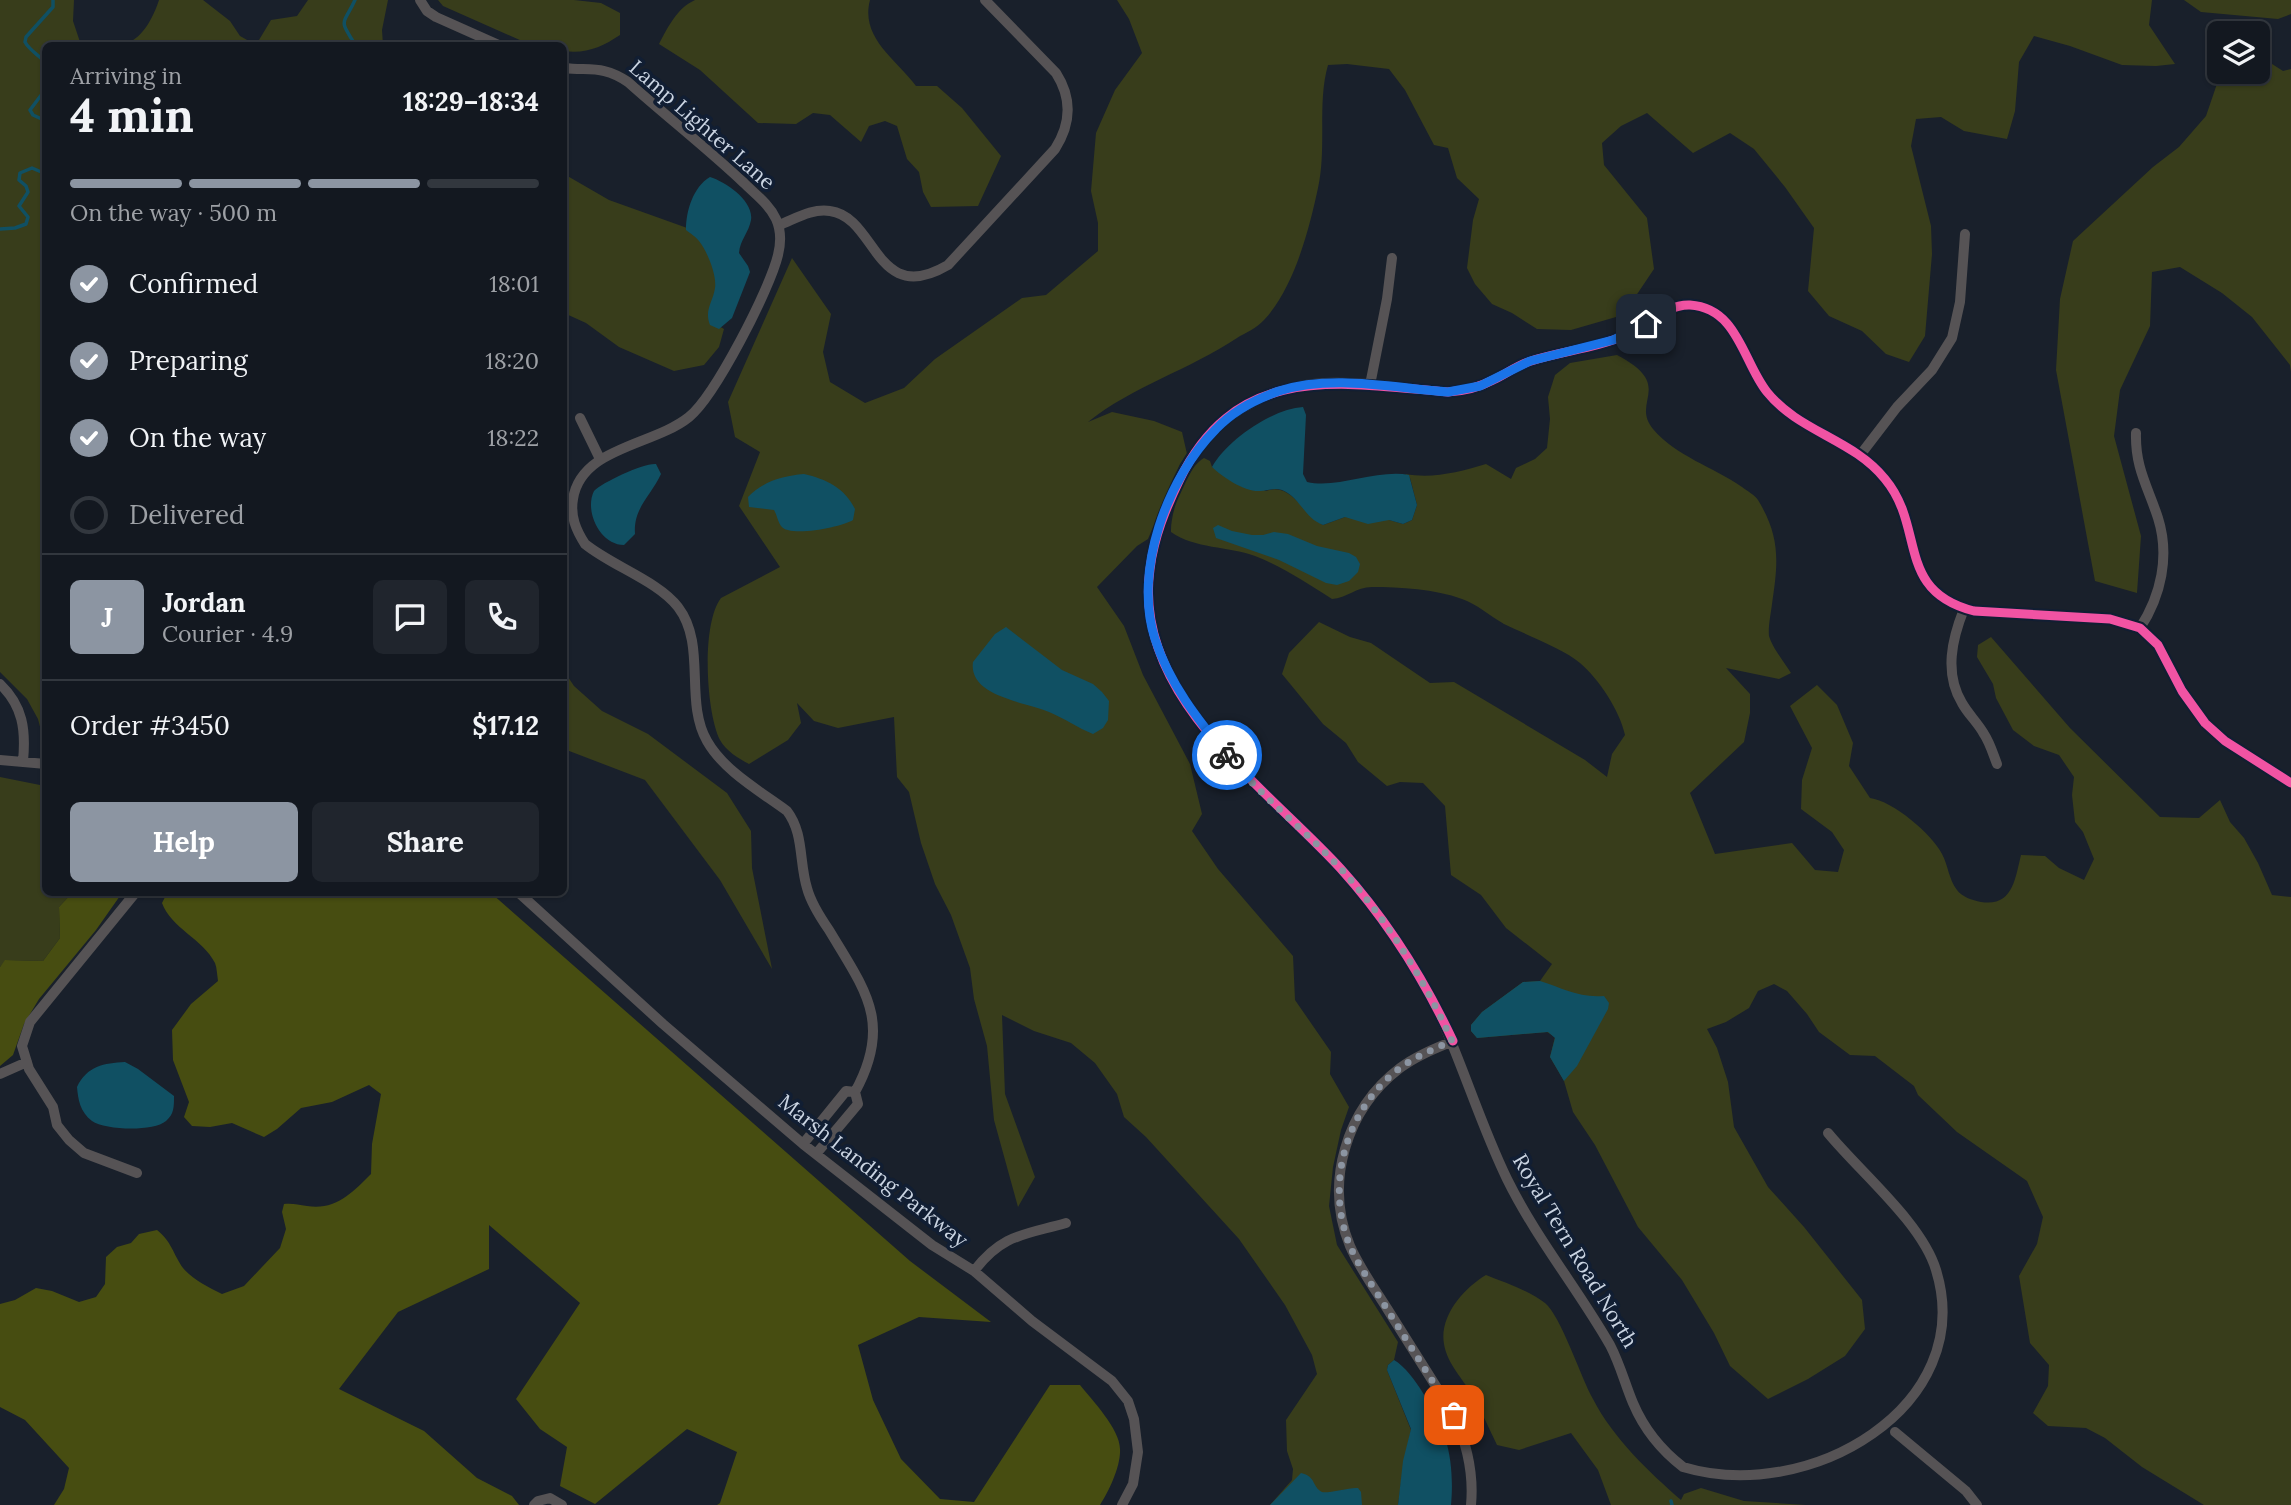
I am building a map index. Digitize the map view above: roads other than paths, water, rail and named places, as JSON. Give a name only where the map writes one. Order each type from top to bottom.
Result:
[{"type":"street","points":[[420,0],[427,11],[436,17],[492,42]]},
{"type":"street","points":[[816,1154],[858,1104],[855,1092],[871,1057],[871,1009],[859,980],[814,906],[807,888],[794,820],[787,811],[725,764],[705,738],[697,704],[691,639],[684,616],[678,607],[659,591],[585,544],[575,525],[572,503],[575,490],[586,470],[600,459],[676,426],[689,417],[702,402],[725,367],[765,289],[778,255],[779,225],[819,210],[838,212],[857,226],[872,250],[892,268],[903,274],[926,275],[948,265],[1055,149],[1068,117],[1065,91],[1055,73],[985,0]]},
{"type":"street","name":"Lamp Lighter Lane","points":[[567,68],[598,68],[628,82],[768,206],[779,225]]},
{"type":"street","points":[[1965,234],[1960,302],[1952,338],[1932,370],[1897,407],[1861,454],[1872,463],[1896,494],[1908,523],[1914,556],[1922,576],[1944,599],[1974,611],[2110,618],[2140,628],[2158,645],[2182,691],[2205,723],[2232,746],[2291,783]]},
{"type":"street","points":[[1370,386],[1392,258]]},
{"type":"street","name":"Royal Tern Road North","points":[[1712,1483],[1679,1464],[1663,1449],[1644,1424],[1611,1347],[1522,1209],[1490,1143],[1452,1041],[1417,972],[1366,899],[1318,845],[1238,768],[1189,706],[1162,659],[1149,615],[1149,571],[1161,522],[1187,465],[1200,445],[1217,427],[1246,406],[1279,391],[1320,383],[1464,391],[1530,361],[1613,340],[1670,310],[1686,305],[1708,309],[1727,322],[1741,343],[1757,377],[1780,406],[1818,433],[1861,454]]},
{"type":"street","points":[[579,418],[600,459]]},
{"type":"street","points":[[2136,433],[2138,466],[2159,521],[2163,548],[2160,584],[2148,616],[2140,628]]},
{"type":"street","points":[[1964,608],[1953,643],[1951,669],[1962,703],[1988,740],[1997,764]]},
{"type":"street","points":[[0,684],[14,699],[21,714],[25,738],[23,761]]},
{"type":"street","points":[[0,760],[42,763]]},
{"type":"street","points":[[133,896],[30,1022],[22,1046],[27,1062],[53,1107],[57,1125],[69,1140],[84,1153],[137,1173]]},
{"type":"street","name":"Marsh Landing Parkway","points":[[522,896],[663,1024],[803,1144],[932,1245],[974,1271],[1032,1321],[1112,1381],[1122,1392],[1134,1419],[1138,1452],[1133,1484],[1122,1505]]},
{"type":"street","points":[[1452,1041],[1399,1069],[1368,1101],[1356,1121],[1344,1152],[1339,1188],[1344,1228],[1357,1259],[1454,1415],[1471,1469],[1471,1505]]},
{"type":"street","points":[[0,1074],[27,1062]]},
{"type":"street","points":[[803,1144],[846,1091],[855,1092]]},
{"type":"street","points":[[829,1113],[842,1124]]},
{"type":"street","points":[[1828,1133],[1922,1239],[1937,1273],[1943,1319],[1935,1367],[1923,1393],[1891,1436],[1966,1491],[1977,1505]]},
{"type":"street","points":[[974,1271],[987,1254],[1003,1243],[1066,1223]]},
{"type":"street","points":[[534,1505],[550,1498],[562,1505]]},
{"type":"water","points":[[710,177],[738,193],[751,213],[750,224],[739,253],[750,272],[732,318],[719,329],[710,325],[708,320],[708,310],[715,288],[711,263],[699,241],[686,230],[692,200],[699,187]]},
{"type":"water","points":[[1303,407],[1306,415],[1303,474],[1307,482],[1332,483],[1384,475],[1409,475],[1417,505],[1412,520],[1403,524],[1389,520],[1368,524],[1345,517],[1323,525],[1311,518],[1288,493],[1274,489],[1248,489],[1212,467],[1228,447],[1252,428],[1278,413]]},
{"type":"water","points":[[656,464],[661,474],[640,509],[635,534],[624,545],[615,544],[596,526],[591,508],[594,491],[624,474]]},
{"type":"water","points":[[804,474],[827,482],[846,495],[855,509],[853,520],[827,528],[794,531],[781,526],[774,510],[749,507],[748,497],[760,487],[781,478]]},
{"type":"water","points":[[1218,525],[1252,535],[1274,532],[1288,534],[1317,546],[1349,553],[1356,557],[1360,564],[1358,572],[1349,581],[1337,585],[1326,583],[1279,560],[1216,538],[1213,528]]},
{"type":"water","points":[[1006,627],[1062,670],[1093,684],[1102,692],[1109,701],[1108,720],[1103,728],[1093,734],[1049,712],[989,691],[980,683],[974,674],[973,662],[995,634]]},
{"type":"water","points":[[1540,981],[1578,994],[1604,996],[1609,1003],[1577,1066],[1564,1081],[1550,1057],[1555,1038],[1548,1032],[1477,1038],[1471,1031],[1471,1025],[1482,1012],[1523,982]]},
{"type":"water","points":[[125,1062],[174,1096],[171,1116],[160,1125],[118,1128],[98,1124],[85,1114],[80,1105],[77,1087],[86,1074],[110,1063]]},
{"type":"water","points":[[1394,1360],[1417,1384],[1445,1438],[1451,1472],[1451,1505],[1398,1505],[1403,1461],[1411,1429],[1387,1370]]},
{"type":"water","points":[[1301,1473],[1312,1479],[1322,1492],[1358,1488],[1362,1505],[1270,1505]]},
{"type":"waterway","points":[[42,59],[25,42],[26,37],[53,7],[53,0]]},
{"type":"waterway","points":[[354,42],[344,22],[355,0]]},
{"type":"waterway","points":[[42,94],[30,110],[33,115],[42,119]]},
{"type":"waterway","points":[[0,229],[26,224],[28,217],[19,206],[28,192],[19,180],[20,173],[32,168],[42,172]]},
{"type":"waterway","points":[[1671,1501],[1672,1505]]}]
